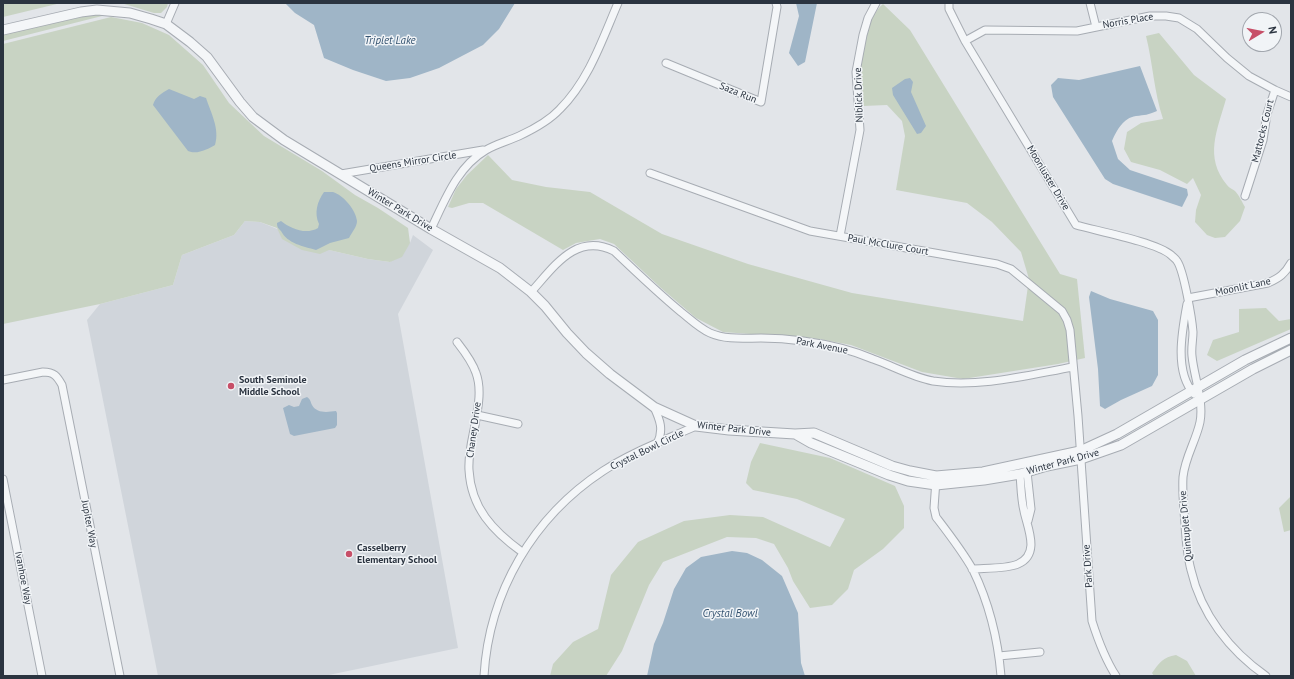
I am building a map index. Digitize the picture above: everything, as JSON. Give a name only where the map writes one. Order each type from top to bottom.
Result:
[{"type":"street","points":[[166,24],[175,3]]},
{"type":"street","name":"Queens Mirror Circle","points":[[341,174],[485,150],[541,125],[560,110],[586,75],[618,3]]},
{"type":"street","name":"Saza Run","points":[[666,63],[761,102],[777,7],[776,3]]},
{"type":"street","name":"Niblick Drive","points":[[840,236],[860,130],[856,72],[863,35],[868,18],[876,3]]},
{"type":"street","name":"Moonluster Drive","points":[[949,3],[949,9],[965,41],[1076,225],[1151,246],[1169,254],[1177,261],[1188,298],[1193,332],[1192,356],[1195,389]]},
{"type":"street","points":[[1090,3],[1096,27]]},
{"type":"street","name":"Winter Park Drive","points":[[3,30],[81,12],[98,10],[130,13],[166,24],[190,42],[206,57],[253,117],[284,140],[431,229],[500,268],[545,306],[586,353],[610,374],[654,407],[696,426],[729,430],[796,434],[814,433],[892,466],[936,476],[983,472],[1080,455],[1121,445],[1253,369],[1291,350]]},
{"type":"street","name":"Norris Place","points":[[965,41],[985,30],[1077,30],[1150,16],[1179,18],[1197,29],[1226,58],[1249,76],[1291,97]]},
{"type":"street","name":"Mattocks Court","points":[[1245,196],[1263,140],[1266,114],[1275,90]]},
{"type":"street","name":"Queens Mirror Circle","points":[[431,229],[460,173],[472,160],[485,150]]},
{"type":"street","name":"Paul McClure Court","points":[[650,174],[810,231],[997,264],[1011,269],[1062,311],[1070,330],[1074,367]]},
{"type":"street","name":"Park Avenue","points":[[530,292],[561,259],[570,252],[580,247],[593,245],[604,246],[614,251],[662,297],[699,326],[709,333],[720,336],[728,338],[775,338],[804,341],[829,346],[871,358],[920,377],[955,383],[981,382],[1074,367]]},
{"type":"street","name":"Moonlit Lane","points":[[1188,298],[1268,283],[1278,279],[1286,272],[1291,263]]},
{"type":"street","name":"Moonluster Drive","points":[[1188,298],[1182,331],[1181,354],[1186,382],[1195,389]]},
{"type":"street","name":"Winter Park Drive","points":[[796,434],[811,443],[889,475],[908,481],[936,485],[984,480],[1023,473],[1080,455],[1245,360],[1291,338]]},
{"type":"street","name":"Chaney Drive","points":[[457,342],[471,361],[477,374],[479,390],[477,415],[470,452],[469,471],[472,490],[480,510],[490,526],[522,552]]},
{"type":"street","points":[[1181,354],[1192,356]]},
{"type":"street","points":[[1074,367],[1080,455]]},
{"type":"street","name":"Jupiter Way","points":[[3,380],[49,372],[58,377],[62,385],[120,676]]},
{"type":"street","name":"Quintuplet Drive","points":[[1195,389],[1201,411],[1200,422],[1187,458],[1183,476],[1183,496],[1188,555],[1191,571],[1199,595],[1209,616],[1220,632],[1235,651],[1252,667],[1266,676]]},
{"type":"street","points":[[654,407],[660,419],[662,429],[661,438],[657,444]]},
{"type":"street","points":[[477,415],[518,424]]},
{"type":"street","name":"Crystal Bowl Circle","points":[[484,676],[487,644],[494,615],[504,588],[522,552],[540,527],[558,506],[583,485],[610,467],[696,426]]},
{"type":"street","name":"Park Drive","points":[[1080,455],[1092,621],[1099,644],[1116,676]]},
{"type":"street","points":[[972,569],[1013,566],[1020,563],[1028,555],[1031,547],[1031,538],[1024,511],[1023,473]]},
{"type":"street","points":[[936,476],[934,508],[936,518],[972,569],[985,599],[999,656],[1001,676]]},
{"type":"street","name":"Ivanhoe Way","points":[[3,479],[42,676]]},
{"type":"street","points":[[999,656],[1040,652]]},
{"type":"shaded area","points":[[245,221],[260,222],[329,250],[368,259],[390,262],[410,243],[413,235],[433,250],[398,314],[458,648],[324,676],[158,676],[87,320],[100,304],[173,285],[182,255],[234,235]]},
{"type":"green space","points":[[3,3],[61,3],[3,17]]},
{"type":"green space","points":[[121,3],[168,3],[167,7],[161,13],[154,13]]},
{"type":"green space","points":[[883,4],[910,30],[1060,274],[1077,279],[1085,358],[1058,364],[963,379],[922,372],[851,345],[819,339],[723,332],[696,318],[614,244],[600,239],[576,243],[563,250],[483,203],[469,203],[452,208],[448,207],[456,189],[467,175],[488,155],[512,180],[546,187],[590,192],[662,234],[748,264],[852,293],[1023,321],[1029,279],[1021,252],[992,222],[967,203],[896,190],[905,136],[902,121],[887,105],[863,106],[860,90],[860,68],[867,31],[877,11]]},
{"type":"green space","points":[[110,14],[3,41],[3,33],[81,15]]},
{"type":"green space","points":[[111,17],[142,23],[169,35],[203,65],[229,103],[264,136],[322,171],[355,195],[408,228],[410,243],[402,257],[390,262],[368,259],[329,250],[320,254],[302,250],[282,239],[277,228],[260,222],[245,221],[234,235],[182,255],[173,285],[100,304],[3,324],[3,44]]},
{"type":"green space","points":[[1159,33],[1194,75],[1226,99],[1216,133],[1214,154],[1220,175],[1227,185],[1234,190],[1245,207],[1240,221],[1225,237],[1215,238],[1207,235],[1195,222],[1196,210],[1201,195],[1193,178],[1187,184],[1160,170],[1131,162],[1124,149],[1127,132],[1141,123],[1163,119],[1146,36]]},
{"type":"green space","points":[[1266,308],[1279,321],[1291,319],[1291,329],[1217,361],[1207,355],[1213,340],[1239,332],[1239,309]]},
{"type":"green space","points":[[760,443],[830,458],[895,486],[904,506],[904,528],[883,549],[854,570],[848,589],[832,605],[810,608],[793,581],[788,568],[774,544],[756,538],[727,537],[663,562],[649,585],[622,651],[606,676],[550,676],[553,664],[573,642],[598,629],[611,575],[638,542],[684,521],[730,515],[763,517],[830,547],[845,519],[797,499],[753,490],[746,483],[751,462]]},
{"type":"green space","points":[[1291,496],[1291,530],[1284,532],[1279,508]]},
{"type":"green space","points":[[1176,655],[1187,661],[1196,676],[1154,676],[1152,673],[1162,661],[1168,657]]},
{"type":"water","name":"Triplet Lake","points":[[285,3],[515,3],[499,29],[483,45],[439,68],[410,78],[386,81],[324,58],[314,25],[295,13]]},
{"type":"water","points":[[796,3],[817,3],[805,62],[798,66],[789,53],[799,16]]},
{"type":"water","points":[[1140,66],[1157,111],[1127,119],[1118,129],[1112,141],[1118,159],[1130,170],[1187,189],[1188,195],[1182,207],[1113,184],[1105,179],[1053,97],[1051,85],[1058,78],[1079,80]]},
{"type":"water","points":[[910,78],[913,82],[911,92],[926,126],[921,133],[917,134],[893,95],[892,88],[905,79]]},
{"type":"water","points":[[169,89],[194,99],[200,96],[206,98],[216,127],[215,145],[199,152],[188,151],[153,105],[157,97]]},
{"type":"water","points":[[324,192],[333,192],[341,196],[352,208],[357,223],[349,238],[330,243],[316,250],[292,242],[278,228],[277,223],[281,221],[294,229],[304,231],[318,228],[317,208]]},
{"type":"water","points":[[1091,291],[1110,299],[1153,311],[1158,320],[1158,375],[1152,386],[1105,409],[1100,406],[1098,369],[1089,297]]},
{"type":"water","points":[[307,397],[317,410],[323,412],[336,411],[337,425],[335,428],[294,436],[290,434],[283,408],[289,405],[294,407],[299,406],[302,399]]},
{"type":"water","name":"Crystal Bowl","points":[[732,551],[747,553],[762,560],[782,576],[798,613],[801,663],[805,676],[647,676],[654,644],[663,623],[674,589],[686,568],[701,557]]},
{"type":"place","name":"South Seminole Middle School","points":[[231,386]]},
{"type":"place","name":"Casselberry Elementary School","points":[[349,554]]}]
